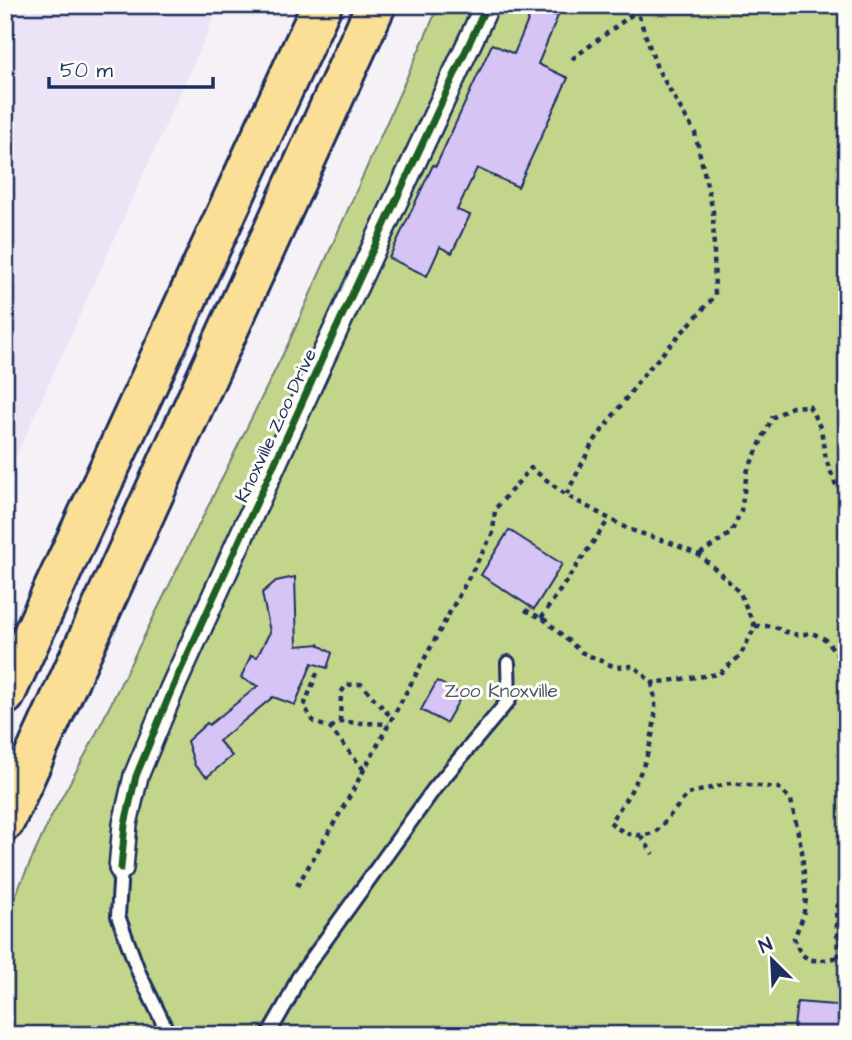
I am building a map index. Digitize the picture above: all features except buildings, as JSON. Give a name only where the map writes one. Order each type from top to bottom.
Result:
[{"type":"highway","points":[[5,695],[322,5]]},
{"type":"highway","points":[[5,821],[376,5]]},
{"type":"street","name":"Knoxville Zoo Drive","points":[[121,868],[125,824],[136,776],[172,689],[487,5]]},
{"type":"lane","points":[[268,1035],[298,978],[434,789],[509,699],[509,663]]},
{"type":"lane","points":[[121,868],[118,916],[139,973],[169,1035]]},
{"type":"path","points":[[566,495],[593,444],[645,373],[715,296],[713,211],[695,133],[657,68],[638,8],[572,59]]},
{"type":"path","points":[[699,555],[731,533],[741,511],[747,472],[772,418],[792,407],[809,406],[821,429],[826,460],[835,484],[847,501]]},
{"type":"path","points":[[297,886],[364,770],[493,533],[495,509],[531,468],[566,495],[628,529],[699,555],[740,593],[755,626]]},
{"type":"path","points":[[541,618],[609,519]]},
{"type":"path","points":[[526,610],[541,618],[582,652],[615,667],[634,666],[652,682],[656,714],[648,751],[640,776],[610,822],[620,831],[640,836],[654,833],[688,794],[730,783],[779,788],[791,800],[802,851],[806,899],[803,917],[794,938],[798,951],[807,959],[817,961],[838,957]]},
{"type":"path","points":[[755,626],[773,626],[798,635],[812,633],[825,639],[838,655],[847,678]]},
{"type":"path","points":[[652,682],[719,674],[740,656],[755,626]]},
{"type":"path","points":[[317,673],[304,706],[314,722],[330,727],[364,770]]},
{"type":"path","points":[[340,722],[341,692],[346,685],[361,684],[392,718]]},
{"type":"path","points":[[330,727],[340,722],[389,724]]},
{"type":"path","points":[[640,836],[653,854]]},
{"type":"path","points":[[847,885],[836,910],[838,957],[847,966]]},
{"type":"shaded area","points":[[5,5],[220,5],[5,481]]},
{"type":"green space","name":"Zoo Knoxville","points":[[439,5],[847,5],[847,1035],[5,1035],[5,921],[19,887],[51,817],[90,746],[289,342]]},
{"type":"cycle path","points":[[121,868],[125,824],[136,776],[172,689],[487,5]]}]
